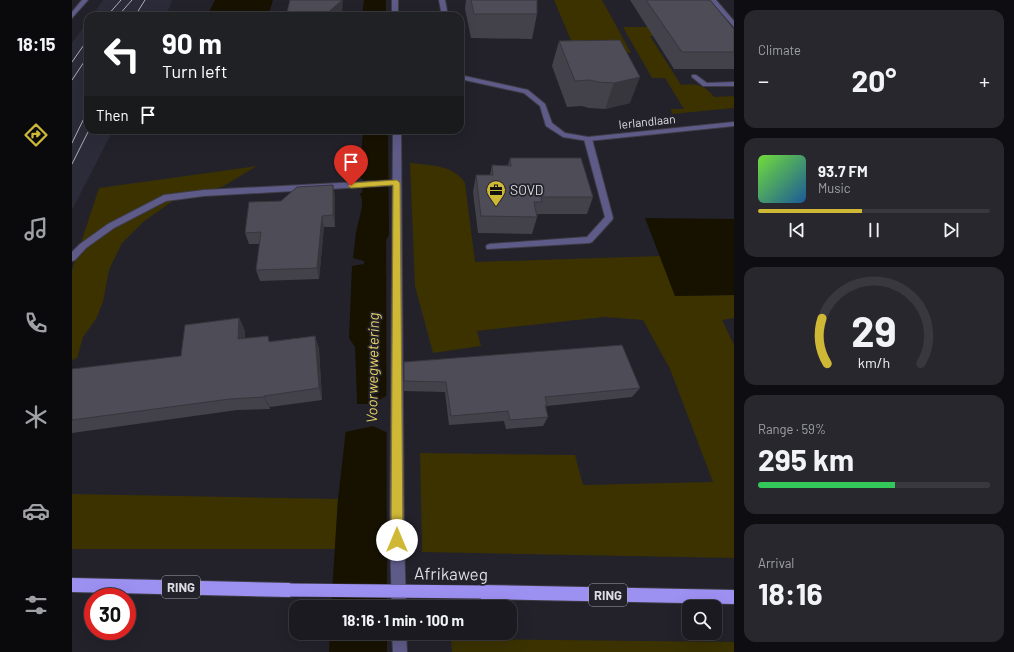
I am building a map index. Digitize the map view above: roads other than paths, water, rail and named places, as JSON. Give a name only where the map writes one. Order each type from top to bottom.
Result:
[{"type":"main road","name":"Afrikaweg","points":[[72,585],[734,597]]},
{"type":"street","points":[[72,16],[85,0]]},
{"type":"street","points":[[395,0],[395,12]]},
{"type":"street","points":[[442,0],[444,12]]},
{"type":"street","points":[[713,0],[734,25]]},
{"type":"street","points":[[694,76],[705,85],[734,84]]},
{"type":"street","name":"Ierlandlaan","points":[[464,78],[526,91],[543,105],[549,124],[562,135],[588,139],[734,124]]},
{"type":"street","points":[[397,134],[394,183],[399,600]]},
{"type":"street","points":[[490,247],[589,240],[609,218],[588,139]]},
{"type":"street","points":[[72,258],[83,246],[110,226],[164,198],[204,192],[394,183]]},
{"type":"street","points":[[399,640],[400,652]]},
{"type":"water","points":[[215,0],[273,0],[269,12],[209,12]]},
{"type":"water","points":[[364,0],[386,0],[386,12],[362,12]]},
{"type":"water","points":[[363,134],[384,134],[385,177],[361,179],[358,169],[361,158]]},
{"type":"water","points":[[360,193],[386,193],[387,600],[331,600],[338,499],[346,429],[358,427],[355,347],[349,338],[352,266],[364,264],[364,261],[353,258],[356,232],[363,203]]},
{"type":"water","points":[[645,218],[734,219],[734,295],[675,296]]},
{"type":"water","points":[[330,640],[387,640],[387,652],[329,652]]},
{"type":"waterway","name":"Voorwegwetering","points":[[375,235],[376,134]]},
{"type":"tram line","points":[[110,12],[121,0]]},
{"type":"tram line","points":[[122,12],[132,0]]},
{"type":"tram line","points":[[138,12],[145,0]]},
{"type":"tram line","points":[[72,62],[84,45]]},
{"type":"tram line","points":[[72,80],[84,62]]},
{"type":"tram line","points":[[72,143],[84,118]]},
{"type":"tram line","points":[[72,164],[87,134]]},
{"type":"place","name":"SOVD","points":[[496,207]]}]
